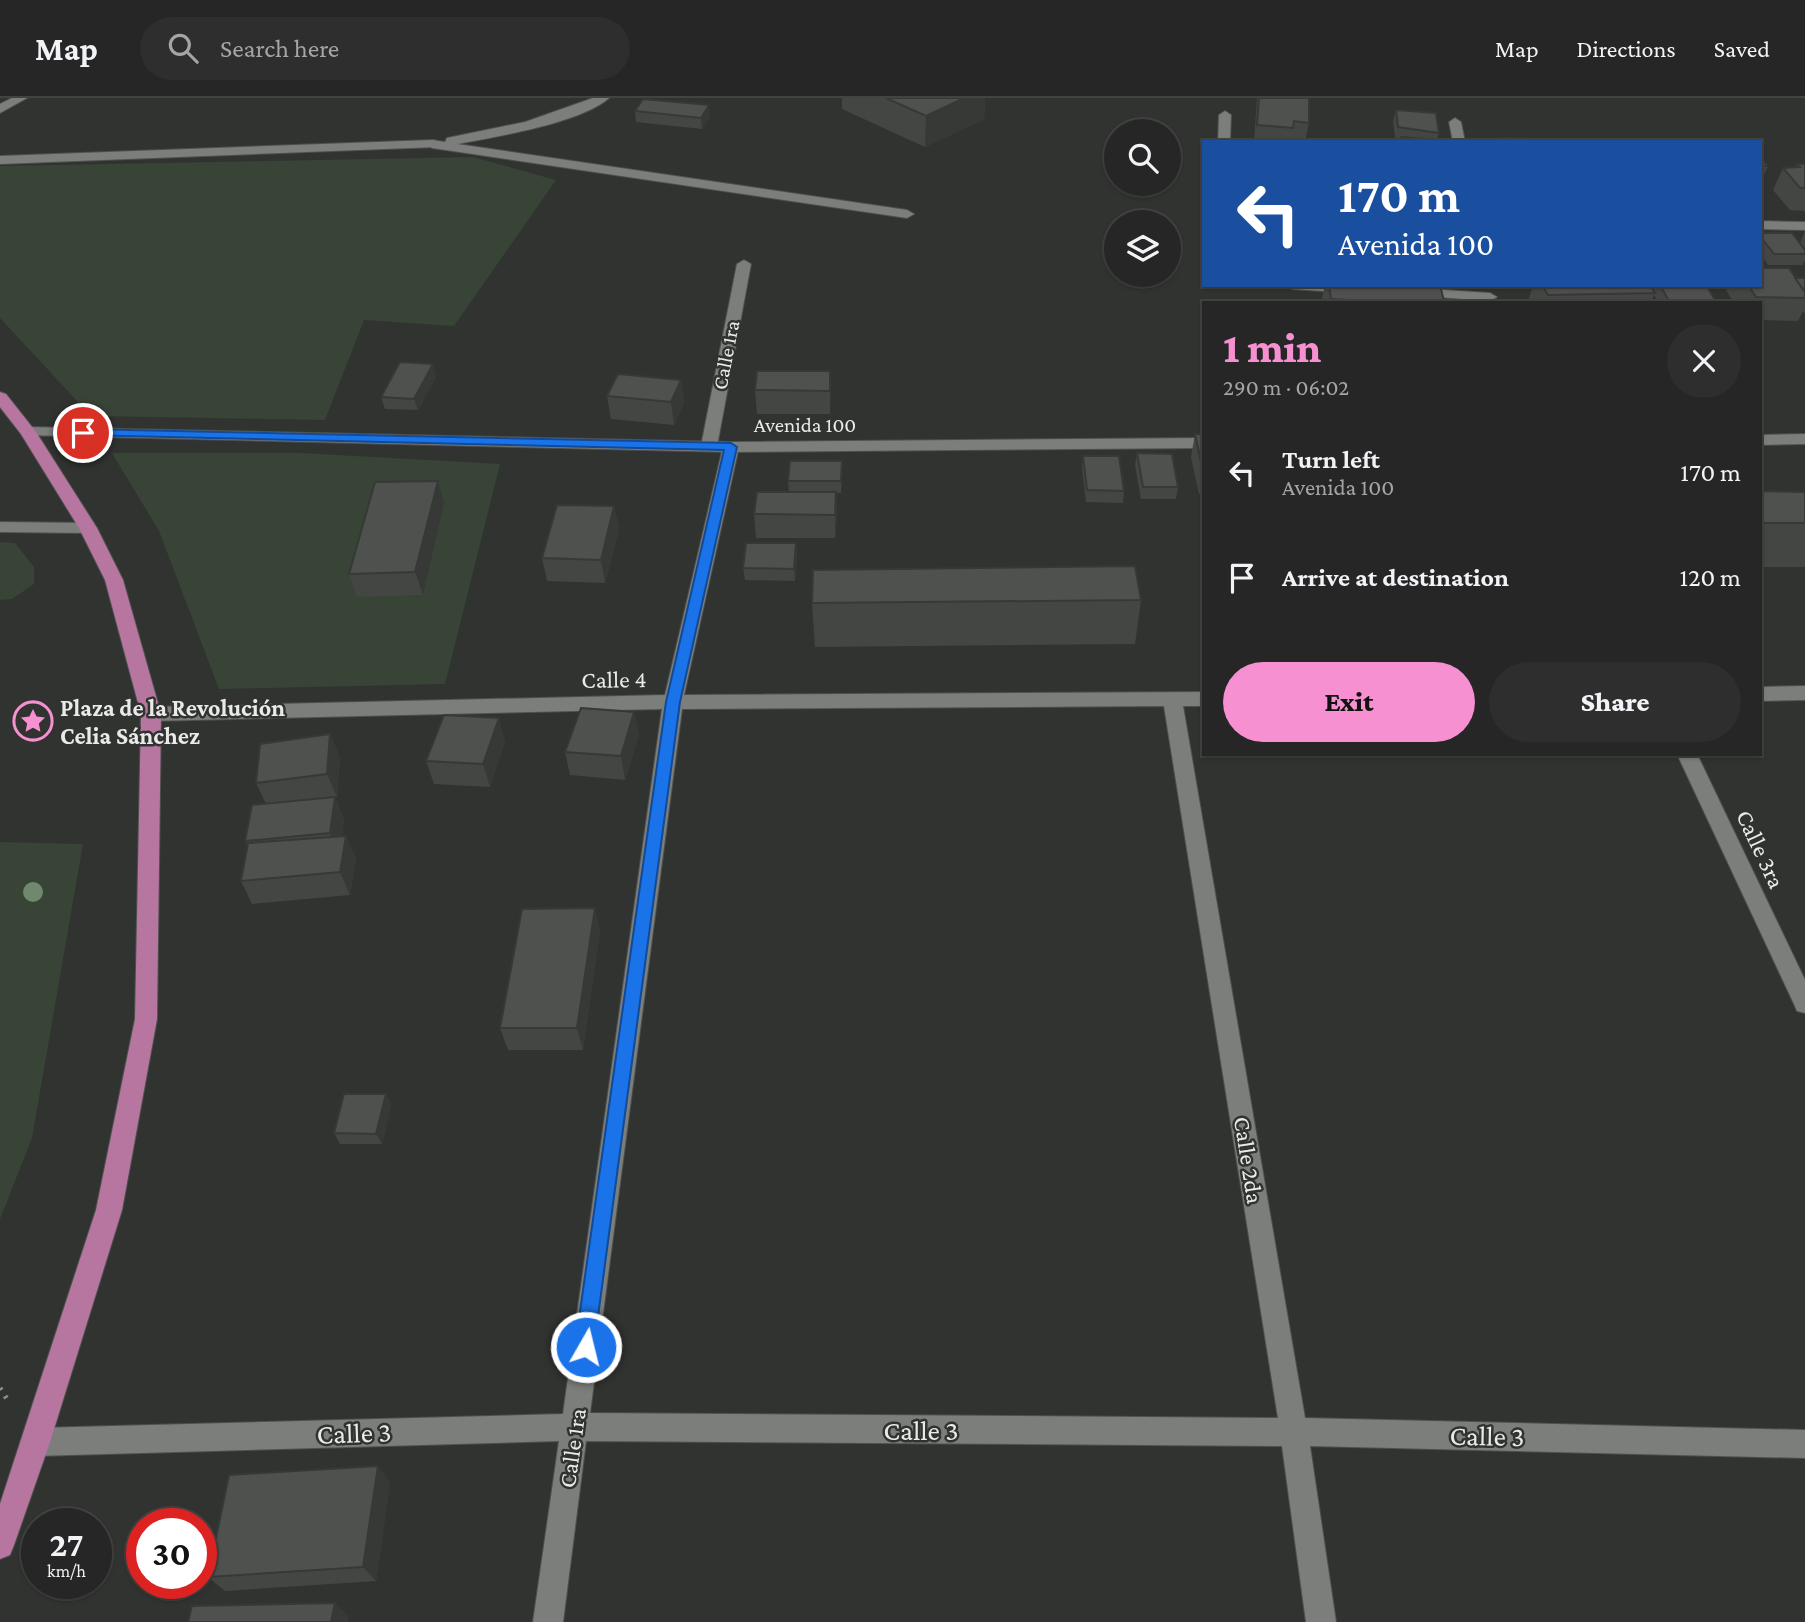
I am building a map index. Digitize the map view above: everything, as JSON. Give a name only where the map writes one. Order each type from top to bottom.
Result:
[{"type":"main road","points":[[0,397],[29,432],[88,528],[114,580],[151,714],[146,1019],[109,1210],[36,1442],[0,1545]]},
{"type":"street","points":[[0,109],[21,98]]},
{"type":"street","points":[[0,160],[432,144],[516,130],[584,108],[603,98]]},
{"type":"street","points":[[1224,140],[1225,115]]},
{"type":"street","points":[[1455,122],[1459,140]]},
{"type":"street","points":[[432,144],[907,214]]},
{"type":"street","points":[[1762,225],[1805,226]]},
{"type":"street","name":"Calle 1ra","points":[[548,1622],[673,702],[720,446],[744,264]]},
{"type":"street","points":[[1324,287],[1371,290]]},
{"type":"street","points":[[1398,291],[1490,295]]},
{"type":"street","name":"Avenida 100","points":[[29,432],[720,446],[1202,443]]},
{"type":"street","points":[[1762,440],[1805,439]]},
{"type":"street","points":[[0,527],[88,528]]},
{"type":"street","points":[[1766,694],[1805,696]]},
{"type":"street","name":"Calle 2da","points":[[1172,699],[1294,1432],[1321,1622]]},
{"type":"street","name":"Calle 4","points":[[151,714],[673,702],[1202,699]]},
{"type":"street","name":"Calle 3ra","points":[[1689,756],[1805,1003]]},
{"type":"street","name":"Calle 3","points":[[36,1442],[575,1427],[1294,1432],[1805,1444]]},
{"type":"green space","points":[[473,157],[556,180],[454,326],[364,320],[325,420],[91,416],[0,318],[0,166]]},
{"type":"green space","points":[[112,453],[300,453],[500,464],[445,684],[219,689],[159,531]]},
{"type":"green space","points":[[0,542],[15,543],[34,567],[34,584],[12,599],[0,600]]},
{"type":"green space","points":[[0,842],[83,844],[32,1138],[0,1219]]},
{"type":"building","points":[[886,98],[964,98],[926,116]]},
{"type":"building","points":[[1259,98],[1309,98],[1309,123],[1294,121],[1293,128],[1257,125]]},
{"type":"building","points":[[643,99],[709,105],[701,118],[635,111]]},
{"type":"building","points":[[1396,110],[1436,113],[1439,133],[1398,127]]},
{"type":"building","points":[[1401,137],[1438,140],[1402,140]]},
{"type":"building","points":[[1503,138],[1534,140],[1504,140]]},
{"type":"building","points":[[1797,164],[1805,164],[1805,188],[1800,188],[1783,168],[1800,167]]},
{"type":"building","points":[[1762,233],[1792,233],[1805,250],[1805,254],[1774,254],[1762,239]]},
{"type":"building","points":[[1762,268],[1789,268],[1805,292],[1805,298],[1756,297],[1749,287],[1762,287]]},
{"type":"building","points":[[1795,278],[1805,278],[1805,292]]},
{"type":"building","points":[[1329,287],[1440,287],[1444,301],[1348,301],[1331,299]]},
{"type":"building","points":[[1543,287],[1651,287],[1655,293],[1548,295]]},
{"type":"building","points":[[1661,287],[1707,287],[1716,301],[1669,301]]},
{"type":"building","points":[[400,362],[433,364],[414,399],[381,397]]},
{"type":"building","points":[[757,371],[830,371],[830,391],[755,390]]},
{"type":"building","points":[[618,374],[681,380],[671,402],[607,396]]},
{"type":"building","points":[[1195,434],[1202,434],[1202,466]]},
{"type":"building","points":[[1137,453],[1172,454],[1178,487],[1143,487]]},
{"type":"building","points":[[1083,456],[1119,456],[1124,491],[1087,490]]},
{"type":"building","points":[[790,461],[842,461],[841,481],[788,481]]},
{"type":"building","points":[[438,481],[415,572],[349,574],[375,482]]},
{"type":"building","points":[[1762,491],[1805,492],[1805,523],[1762,523]]},
{"type":"building","points":[[757,492],[836,492],[835,515],[754,514]]},
{"type":"building","points":[[557,505],[614,506],[601,560],[542,558]]},
{"type":"building","points":[[746,543],[796,543],[794,569],[743,568]]},
{"type":"building","points":[[1135,566],[1141,600],[812,603],[813,570]]},
{"type":"building","points":[[581,708],[634,712],[621,756],[565,752]]},
{"type":"building","points":[[444,715],[499,718],[483,764],[426,761]]},
{"type":"building","points":[[330,734],[327,774],[256,783],[260,744]]},
{"type":"building","points":[[335,797],[330,833],[245,841],[252,805]]},
{"type":"building","points":[[346,836],[340,872],[241,881],[248,843]]},
{"type":"building","points":[[595,908],[577,1028],[500,1028],[522,909]]},
{"type":"building","points":[[344,1094],[386,1094],[376,1134],[334,1133]]},
{"type":"building","points":[[378,1466],[363,1567],[217,1576],[217,1533],[229,1475]]},
{"type":"building","points":[[335,1603],[331,1622],[188,1622],[192,1606]]},
{"type":"place","name":"Plaza de la Revolución Celia Sánchez","points":[[33,721]]},
{"type":"route","points":[[83,433],[731,447],[673,702],[586,1347]]}]
